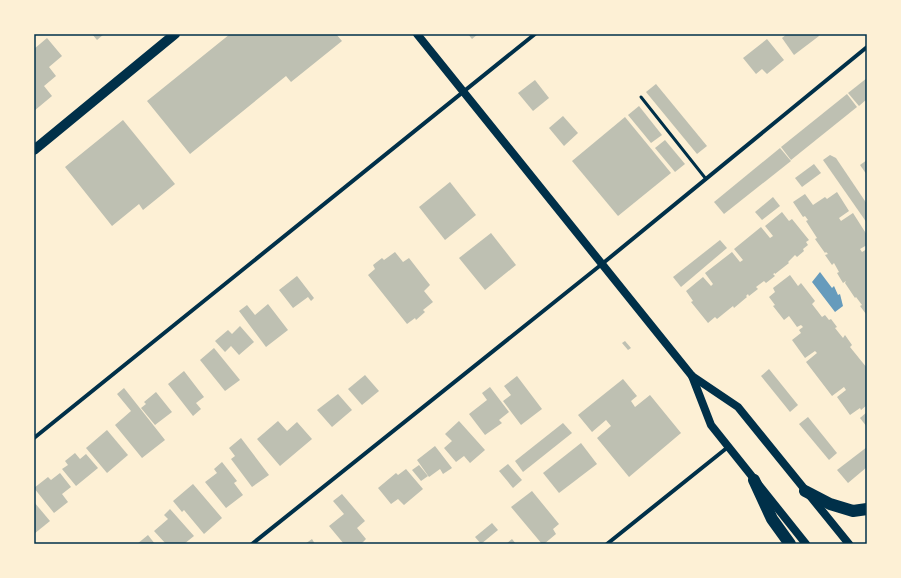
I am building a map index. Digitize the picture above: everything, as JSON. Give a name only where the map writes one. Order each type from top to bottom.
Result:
[{"type":"highway","points":[[754,480],[772,519],[790,544]]},
{"type":"highway","points":[[805,491],[830,504],[853,511],[867,509]]},
{"type":"main road","points":[[34,150],[175,34]]},
{"type":"main road","points":[[417,34],[692,376],[738,408],[849,544]]},
{"type":"main road","points":[[692,376],[711,425],[806,544]]},
{"type":"street","points":[[34,438],[535,34]]},
{"type":"street","points":[[252,544],[602,264],[867,47]]},
{"type":"street","points":[[607,544],[728,447]]},
{"type":"lane","points":[[641,97],[706,179]]},
{"type":"water","points":[[820,272],[832,288],[834,286],[838,295],[840,294],[843,306],[835,312],[812,282]]},
{"type":"building","points":[[92,34],[104,34],[97,40]]},
{"type":"building","points":[[230,34],[336,34],[342,41],[291,82],[286,76],[190,154],[147,101]]},
{"type":"building","points":[[468,34],[478,34],[472,39]]},
{"type":"building","points":[[787,34],[818,34],[819,36],[794,55],[782,38]]},
{"type":"building","points":[[47,38],[62,56],[49,67],[56,76],[44,86],[52,96],[34,111],[34,49]]},
{"type":"building","points":[[767,39],[784,60],[767,74],[762,69],[756,74],[743,58]]},
{"type":"building","points":[[867,78],[867,99],[859,106],[848,93]]},
{"type":"building","points":[[535,80],[549,98],[533,111],[518,93]]},
{"type":"building","points":[[656,84],[707,146],[697,154],[646,92]]},
{"type":"building","points":[[847,94],[857,107],[791,160],[781,147]]},
{"type":"building","points":[[639,106],[662,135],[651,143],[628,115]]},
{"type":"building","points":[[563,116],[578,133],[564,146],[549,128]]},
{"type":"building","points":[[625,117],[671,173],[618,216],[572,161]]},
{"type":"building","points":[[123,120],[175,184],[143,210],[139,204],[112,226],[65,167]]},
{"type":"building","points":[[665,140],[685,164],[675,172],[655,148]]},
{"type":"building","points":[[780,148],[791,161],[724,214],[714,202]]},
{"type":"building","points":[[830,155],[836,158],[867,204],[867,223],[823,160]]},
{"type":"building","points":[[867,160],[867,175],[860,165]]},
{"type":"building","points":[[814,164],[821,173],[802,187],[795,178]]},
{"type":"building","points":[[450,182],[476,215],[445,240],[419,207]]},
{"type":"building","points":[[837,192],[849,211],[839,218],[841,221],[853,213],[867,235],[867,245],[860,249],[862,252],[867,249],[867,314],[845,283],[846,281],[843,283],[837,273],[839,272],[834,263],[832,265],[825,255],[828,254],[826,252],[825,253],[815,239],[817,238],[806,221],[808,220],[805,216],[803,217],[793,202],[805,194],[813,205],[825,197],[827,199]]},
{"type":"building","points":[[773,197],[780,206],[762,220],[755,212]]},
{"type":"building","points":[[782,212],[789,221],[792,219],[809,240],[806,242],[808,245],[803,249],[804,251],[797,257],[795,255],[788,262],[789,263],[773,274],[775,276],[766,283],[764,281],[756,287],[758,289],[749,296],[748,294],[746,296],[747,297],[734,308],[733,306],[717,319],[715,317],[708,323],[691,302],[693,301],[686,291],[703,277],[711,286],[713,284],[705,273],[732,252],[740,262],[743,260],[734,249],[761,227],[770,238],[773,236],[765,226]]},
{"type":"building","points":[[491,233],[516,265],[485,290],[459,258]]},
{"type":"building","points":[[720,240],[727,248],[681,287],[673,277]]},
{"type":"building","points":[[395,252],[403,262],[409,258],[430,285],[424,291],[433,302],[423,310],[425,312],[416,320],[415,318],[407,324],[368,275],[375,269],[373,265],[382,258],[384,260]]},
{"type":"building","points":[[790,275],[798,286],[801,283],[815,301],[812,304],[822,317],[825,315],[829,320],[831,319],[837,327],[835,328],[843,338],[845,335],[852,345],[850,347],[867,368],[867,405],[861,410],[860,408],[850,415],[837,397],[846,390],[844,387],[832,396],[806,362],[817,353],[815,351],[805,358],[792,340],[801,333],[799,330],[803,327],[801,325],[797,327],[789,316],[784,320],[773,306],[775,305],[769,297],[775,292],[773,288]]},
{"type":"building","points":[[297,276],[314,298],[311,301],[308,297],[293,308],[279,290]]},
{"type":"building","points":[[268,304],[288,330],[266,347],[239,311],[247,305],[255,315]]},
{"type":"building","points":[[240,326],[254,342],[239,355],[231,346],[225,352],[215,341],[228,330],[232,334]]},
{"type":"building","points":[[625,341],[631,348],[628,350],[622,343]]},
{"type":"building","points":[[214,348],[240,380],[225,391],[200,360]]},
{"type":"building","points":[[769,369],[798,405],[790,412],[761,376]]},
{"type":"building","points":[[184,371],[204,397],[196,403],[201,409],[193,416],[168,384]]},
{"type":"building","points":[[365,375],[379,391],[362,405],[348,389]]},
{"type":"building","points":[[517,376],[542,409],[521,425],[503,401],[511,395],[504,386]]},
{"type":"building","points":[[623,379],[637,396],[631,401],[635,407],[650,395],[681,433],[629,477],[597,438],[611,426],[606,420],[592,432],[578,415]]},
{"type":"building","points":[[490,387],[509,412],[499,420],[502,423],[485,435],[469,414],[487,400],[482,393]]},
{"type":"building","points":[[124,388],[165,440],[142,458],[115,425],[131,411],[117,394]]},
{"type":"building","points":[[156,392],[172,412],[155,425],[141,408],[146,404],[144,402]]},
{"type":"building","points":[[338,394],[352,410],[332,427],[317,410]]},
{"type":"building","points":[[867,412],[867,427],[860,418]]},
{"type":"building","points":[[808,417],[837,453],[829,460],[799,424]]},
{"type":"building","points":[[278,421],[287,431],[297,422],[312,439],[280,466],[257,439]]},
{"type":"building","points":[[459,421],[485,450],[470,463],[464,456],[456,462],[444,448],[452,441],[445,434]]},
{"type":"building","points":[[563,423],[572,433],[523,472],[515,461]]},
{"type":"building","points":[[107,430],[128,455],[107,473],[86,448]]},
{"type":"building","points":[[241,438],[269,475],[252,487],[231,459],[235,456],[229,448]]},
{"type":"building","points":[[581,443],[597,464],[559,493],[543,473]]},
{"type":"building","points":[[435,446],[452,468],[443,474],[440,469],[429,477],[417,460]]},
{"type":"building","points":[[867,447],[867,467],[848,483],[837,470]]},
{"type":"building","points":[[75,453],[80,459],[86,454],[98,468],[76,486],[62,469],[68,465],[65,461]]},
{"type":"building","points":[[222,462],[237,481],[234,483],[243,495],[226,508],[205,482],[217,473],[214,469]]},
{"type":"building","points":[[508,464],[522,480],[513,488],[499,471]]},
{"type":"building","points":[[419,465],[428,476],[421,481],[412,470]]},
{"type":"building","points":[[406,469],[423,489],[404,505],[398,499],[391,504],[378,488],[396,473],[398,475]]},
{"type":"building","points":[[60,473],[71,487],[62,494],[68,502],[54,513],[34,488],[48,477],[51,480]]},
{"type":"building","points":[[193,484],[222,518],[204,534],[184,510],[182,512],[173,501]]},
{"type":"building","points":[[532,491],[559,524],[553,529],[556,534],[544,544],[542,544],[511,507]]},
{"type":"building","points":[[342,494],[365,521],[357,528],[366,539],[361,544],[344,544],[329,526],[344,514],[333,501]]},
{"type":"building","points":[[34,502],[50,521],[34,534]]},
{"type":"building","points":[[170,509],[194,536],[184,544],[166,544],[154,531],[168,519],[164,515]]},
{"type":"building","points":[[492,523],[498,530],[481,544],[475,537]]},
{"type":"building","points":[[148,535],[155,544],[137,544]]},
{"type":"building","points":[[312,539],[315,544],[305,544]]},
{"type":"building","points":[[512,539],[516,544],[506,544]]}]
